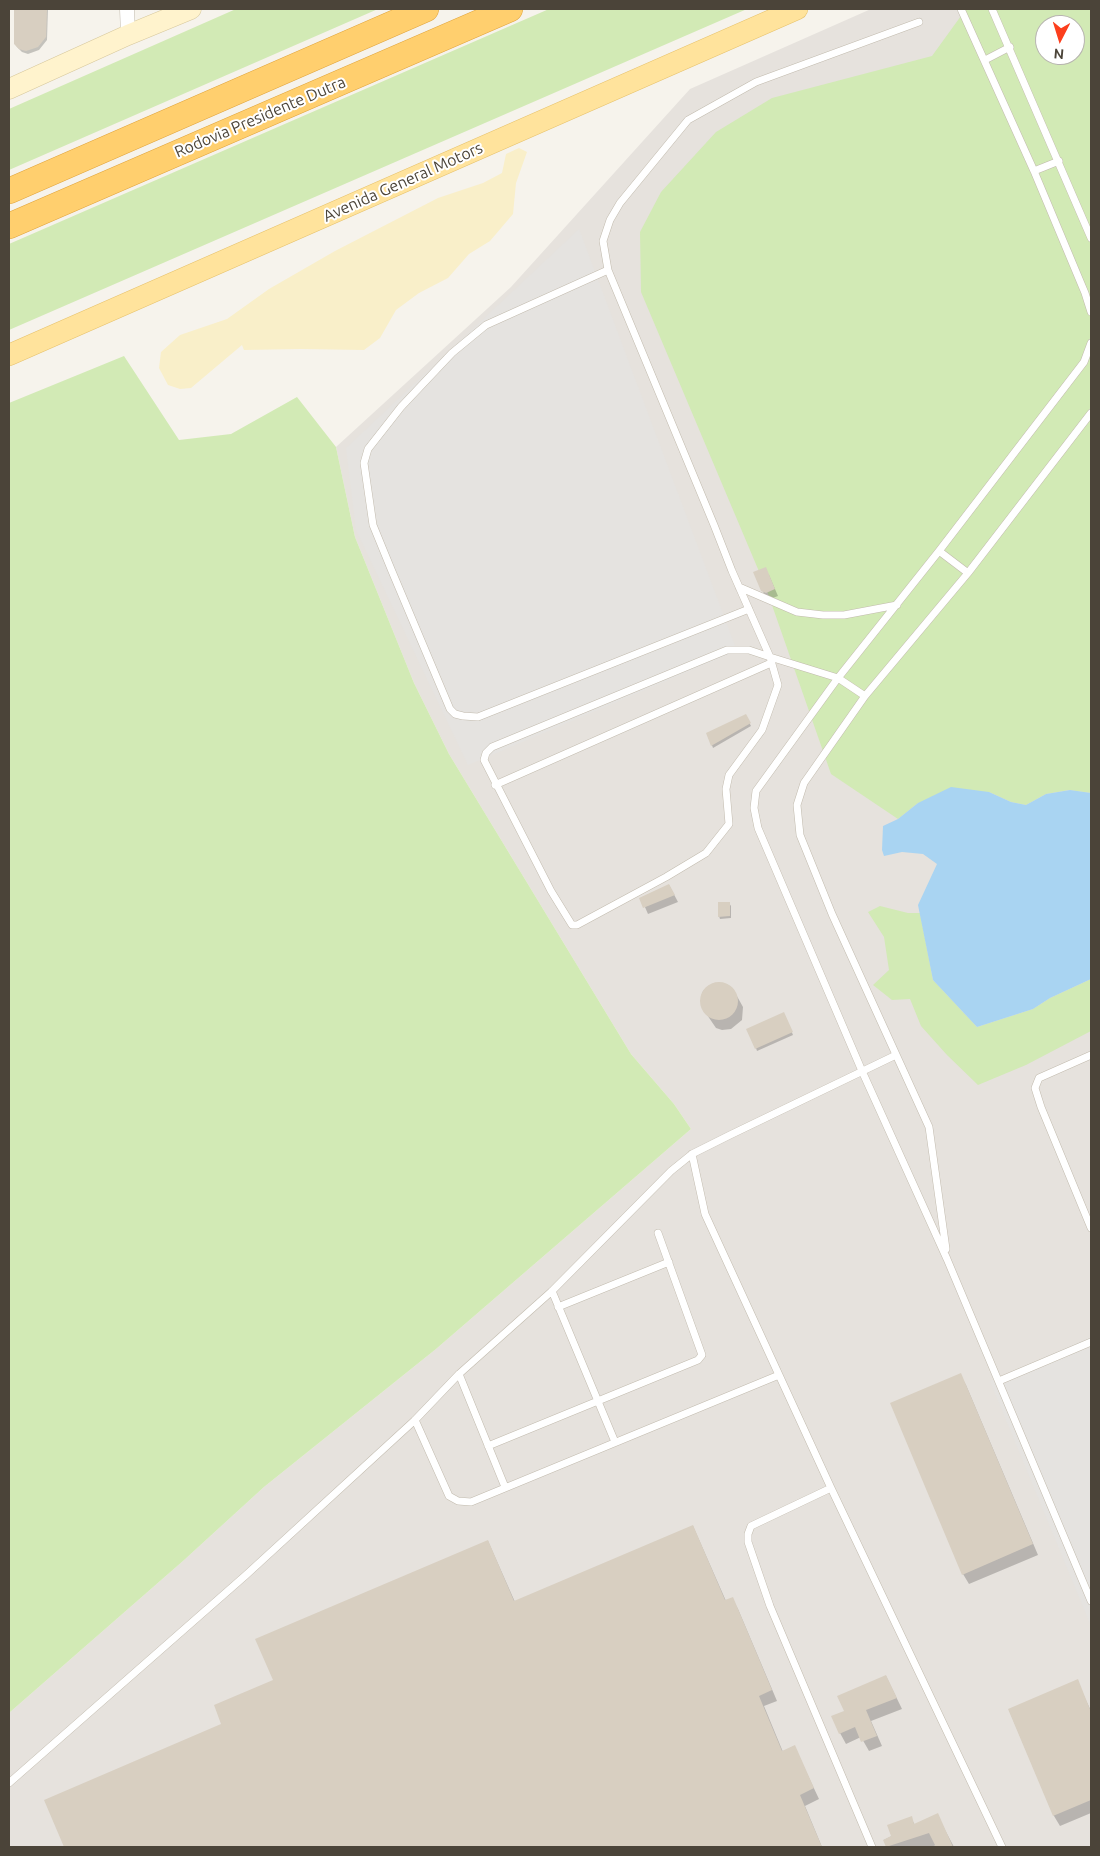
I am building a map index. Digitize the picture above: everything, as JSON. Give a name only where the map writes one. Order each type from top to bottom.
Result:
[{"type":"highway","name":"Rodovia Presidente Dutra","points":[[9,191],[426,9]]},
{"type":"highway","name":"Rodovia Presidente Dutra","points":[[9,226],[510,9]]},
{"type":"main road","name":"Avenida General Motors","points":[[9,355],[797,9]]},
{"type":"street","points":[[127,9],[128,35]]},
{"type":"street","points":[[9,89],[128,35],[192,9]]},
{"type":"lane","points":[[961,9],[1034,171],[1085,293],[1091,312]]},
{"type":"lane","points":[[992,9],[1091,238]]},
{"type":"lane","points":[[865,696],[838,678],[771,660],[749,650],[727,650],[492,747],[486,753],[484,760],[495,785],[551,892],[572,925],[577,925],[706,853],[729,824],[726,789],[729,775],[762,730],[778,685],[771,660],[739,588],[608,270],[603,241],[610,220],[620,203],[640,176],[688,120],[756,82],[919,22]]},
{"type":"lane","points":[[985,60],[1010,47]]},
{"type":"lane","points":[[1034,171],[1059,161]]},
{"type":"lane","points":[[608,270],[486,325],[452,352],[400,407],[368,449],[364,463],[374,525],[384,551],[450,709],[455,714],[463,716],[478,717],[749,609]]},
{"type":"lane","points":[[1091,343],[1084,362],[897,605],[838,678],[756,791],[754,808],[758,828],[862,1071],[947,1259],[1091,1601]]},
{"type":"lane","points":[[947,1259],[929,1127],[832,914],[800,835],[797,804],[804,783],[865,696],[968,573],[1091,413]]},
{"type":"lane","points":[[939,551],[968,573]]},
{"type":"lane","points":[[739,588],[797,612],[823,615],[844,615],[897,605]]},
{"type":"lane","points":[[495,785],[771,660]]},
{"type":"lane","points":[[9,1783],[246,1575],[415,1420],[459,1374],[552,1291],[671,1171],[692,1154],[896,1055]]},
{"type":"lane","points":[[1091,1055],[1039,1078],[1035,1088],[1091,1228]]},
{"type":"lane","points":[[692,1154],[705,1214],[831,1488],[1002,1847]]},
{"type":"lane","points":[[488,1446],[698,1360],[702,1355],[658,1233]]},
{"type":"lane","points":[[558,1307],[669,1262]]},
{"type":"lane","points":[[552,1291],[615,1442]]},
{"type":"lane","points":[[999,1381],[1091,1342]]},
{"type":"lane","points":[[459,1374],[505,1487]]},
{"type":"lane","points":[[415,1420],[449,1496],[458,1501],[471,1502],[779,1375]]},
{"type":"lane","points":[[831,1488],[751,1526],[748,1542],[770,1606],[872,1847]]},
{"type":"shaded area","points":[[871,9],[1091,9],[1091,1847],[9,1847],[9,1713],[183,1561],[264,1487],[436,1349],[691,1129],[674,1104],[631,1054],[449,754],[414,683],[355,537],[336,447],[511,287],[690,89]]},
{"type":"shaded area","points":[[579,229],[737,651],[468,765],[356,530],[346,448]]},
{"type":"shaded area","points":[[1091,1337],[1091,1626],[990,1381]]},
{"type":"green space","points":[[236,9],[378,9],[9,170],[9,109]]},
{"type":"green space","points":[[549,9],[747,9],[9,330],[9,244]]},
{"type":"green space","points":[[966,9],[1091,9],[1091,793],[1069,790],[1046,794],[1026,805],[1011,802],[989,792],[918,803],[898,819],[831,774],[766,588],[641,292],[640,232],[661,192],[716,132],[772,98],[932,56]]},
{"type":"green space","points":[[124,356],[179,440],[231,434],[297,397],[336,447],[355,537],[414,683],[449,754],[631,1054],[674,1104],[691,1129],[436,1349],[264,1487],[183,1561],[9,1713],[9,403]]},
{"type":"green space","points":[[880,906],[908,913],[920,913],[933,980],[977,1027],[1033,1009],[1050,998],[1091,979],[1091,1031],[1026,1065],[978,1085],[921,1026],[910,999],[892,1000],[873,985],[889,970],[884,937],[868,912]]},
{"type":"sand","points":[[519,148],[527,152],[516,183],[513,214],[490,241],[469,254],[448,278],[419,293],[396,310],[380,338],[364,350],[244,350],[242,345],[191,388],[180,389],[168,385],[159,368],[161,352],[180,335],[227,319],[269,289],[335,251],[438,198],[483,183],[502,173],[506,154]]},
{"type":"water","points":[[951,787],[989,792],[1011,802],[1026,805],[1046,794],[1070,790],[1091,793],[1091,979],[1050,998],[1033,1009],[977,1027],[933,980],[918,905],[937,864],[923,854],[902,852],[884,856],[882,850],[883,826],[898,819],[918,803]]},
{"type":"building","points":[[14,9],[47,9],[46,37],[38,47],[26,51],[19,49],[14,44]]},
{"type":"building","points":[[766,567],[775,589],[766,593],[761,591],[753,572]]},
{"type":"building","points":[[746,714],[751,723],[711,746],[706,733]]},
{"type":"building","points":[[669,884],[675,895],[643,908],[639,898]]},
{"type":"building","points":[[718,902],[730,902],[730,916],[718,917]]},
{"type":"building","points":[[719,982],[733,987],[738,1001],[733,1015],[719,1020],[705,1015],[700,1001],[705,987]]},
{"type":"building","points":[[784,1012],[793,1032],[755,1049],[746,1029]]},
{"type":"building","points":[[961,1373],[1033,1544],[962,1575],[890,1403]]},
{"type":"building","points":[[693,1525],[725,1600],[733,1597],[772,1690],[759,1696],[782,1751],[795,1745],[814,1788],[800,1795],[822,1847],[64,1847],[44,1800],[221,1724],[214,1705],[273,1680],[255,1639],[488,1540],[514,1601]]},
{"type":"building","points":[[886,1675],[897,1698],[866,1710],[877,1736],[861,1742],[855,1727],[839,1734],[831,1716],[844,1711],[837,1696]]},
{"type":"building","points":[[1078,1679],[1091,1712],[1091,1800],[1053,1816],[1008,1709]]},
{"type":"building","points":[[938,1813],[953,1847],[936,1847],[929,1833],[886,1847],[883,1840],[891,1836],[887,1825],[912,1816],[914,1824]]}]
